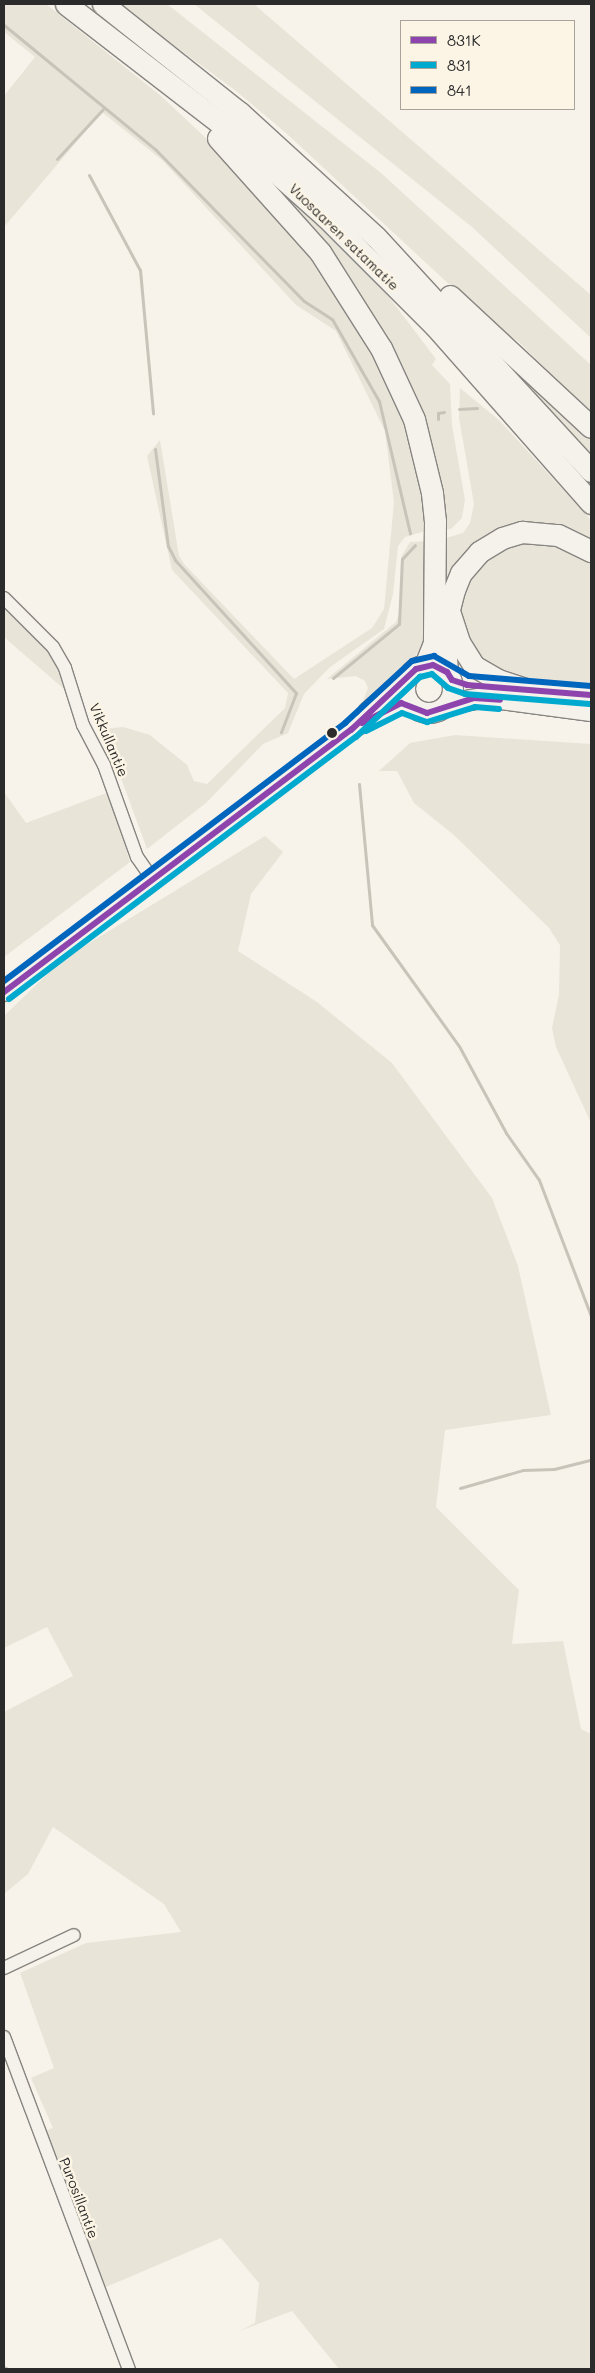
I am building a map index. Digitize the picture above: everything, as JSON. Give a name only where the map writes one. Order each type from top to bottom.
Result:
[{"type":"highway","name":"Vuosaaren satamatie","points":[[66,4],[133,54],[239,140],[359,250],[434,326],[591,503]]},
{"type":"highway","name":"Vuosaaren satamatie","points":[[103,4],[239,112],[376,237],[591,471]]},
{"type":"highway","points":[[133,54],[151,80],[202,122],[249,170],[320,252],[399,383],[424,451],[435,521],[434,643],[417,670]]},
{"type":"highway","points":[[376,237],[428,276],[591,427]]},
{"type":"highway","points":[[449,676],[443,644],[449,609],[461,573],[479,552],[502,538],[538,532],[558,535],[591,551]]},
{"type":"highway","points":[[449,609],[459,642],[474,666],[498,680],[525,689]]},
{"type":"main road","points":[[417,670],[449,676],[466,685],[591,695]]},
{"type":"main road","points":[[411,705],[406,692],[417,670]]},
{"type":"main road","points":[[4,992],[351,730],[417,670]]},
{"type":"main road","points":[[448,704],[449,676]]},
{"type":"main road","points":[[351,730],[388,707],[411,705],[427,712],[448,704],[486,697],[591,710]]},
{"type":"street","name":"Vikkullantie","points":[[4,598],[53,647],[64,668],[83,725],[104,765],[137,857],[153,880]]},
{"type":"street","points":[[4,1968],[74,1935]]},
{"type":"street","name":"Purosillantie","points":[[4,2037],[129,2369]]},
{"type":"shaded area","points":[[4,4],[46,4],[161,96],[253,182],[347,305],[408,421],[429,530],[405,537],[398,546],[393,594],[384,629],[330,667],[304,694],[288,733],[263,744],[206,803],[147,849],[103,729],[123,727],[150,735],[187,765],[194,781],[207,784],[285,708],[288,693],[172,570],[147,456],[160,440],[179,556],[185,565],[294,679],[372,628],[384,609],[394,502],[385,431],[336,331],[296,305],[163,161],[102,112],[4,227],[4,96],[35,57],[4,32]]},
{"type":"shaded area","points":[[118,4],[167,4],[381,173],[591,365],[591,415],[519,342],[493,325],[286,133],[236,91]]},
{"type":"shaded area","points":[[194,4],[255,5],[591,295],[591,338],[472,227]]},
{"type":"shaded area","points":[[265,177],[376,280],[436,359],[432,365],[450,384],[452,425],[465,500],[462,518],[451,529],[442,530],[413,395]]},
{"type":"shaded area","points":[[509,362],[591,436],[591,458]]},
{"type":"shaded area","points":[[460,388],[500,421],[591,520],[591,544],[501,529],[443,614],[443,539],[463,533],[470,523],[474,504],[459,418]]},
{"type":"shaded area","points":[[534,538],[591,558],[591,686],[524,680],[478,662],[460,620],[465,583],[494,549]]},
{"type":"shaded area","points":[[428,541],[427,638],[416,655],[363,701],[368,688],[365,681],[356,676],[327,679],[396,622],[400,611],[401,557],[410,542]]},
{"type":"shaded area","points":[[4,607],[50,650],[72,696],[4,637]]},
{"type":"shaded area","points":[[455,735],[591,744],[591,1123],[556,1047],[552,1028],[559,995],[560,945],[549,928],[454,835],[414,803],[397,771],[379,771],[410,743]]},
{"type":"shaded area","points":[[4,792],[26,823],[109,792],[130,862],[4,957]]},
{"type":"shaded area","points":[[265,836],[283,852],[251,894],[238,951],[317,1002],[392,1063],[492,1198],[518,1266],[551,1415],[445,1430],[436,1507],[519,1590],[512,1644],[563,1641],[581,1729],[591,1734],[591,2369],[339,2369],[292,2311],[240,2331],[255,2323],[259,2283],[221,2238],[99,2290],[38,2134],[53,2128],[31,2078],[54,2068],[20,1973],[86,1943],[181,1932],[164,1904],[53,1827],[28,1874],[4,1894],[4,1712],[73,1676],[47,1627],[4,1648],[4,1016],[63,959]]},
{"type":"waterway","points":[[4,25],[156,150],[304,301],[332,319],[379,401],[410,533]]},
{"type":"waterway","points":[[57,159],[103,109]]},
{"type":"waterway","points":[[89,175],[140,270],[153,413]]},
{"type":"waterway","points":[[459,409],[477,408]]},
{"type":"waterway","points":[[438,419],[438,413],[444,412]]},
{"type":"waterway","points":[[155,449],[168,546],[175,560],[296,693],[281,732]]},
{"type":"waterway","points":[[333,678],[399,624],[402,559],[415,545]]},
{"type":"waterway","points":[[359,784],[372,925],[459,1046],[506,1133],[539,1180],[591,1316]]},
{"type":"waterway","points":[[460,1488],[523,1470],[554,1469],[591,1460]]},
{"type":"waterway","points":[[4,2367],[8,2369]]},
{"type":"transit line","name":"841","points":[[4,981],[345,723],[412,661],[434,656],[469,676],[591,686]]},
{"type":"transit line","name":"831K","points":[[4,992],[351,730],[416,669],[433,665],[447,672],[452,680],[467,685],[591,695]]},
{"type":"transit line","name":"831","points":[[9,999],[356,737],[420,677],[432,674],[448,688],[465,694],[590,704]]},
{"type":"transit line","name":"831K","points":[[362,723],[401,703],[427,713],[474,698],[500,700]]},
{"type":"transit line","name":"831","points":[[366,731],[402,713],[427,722],[475,707],[499,709]]}]
